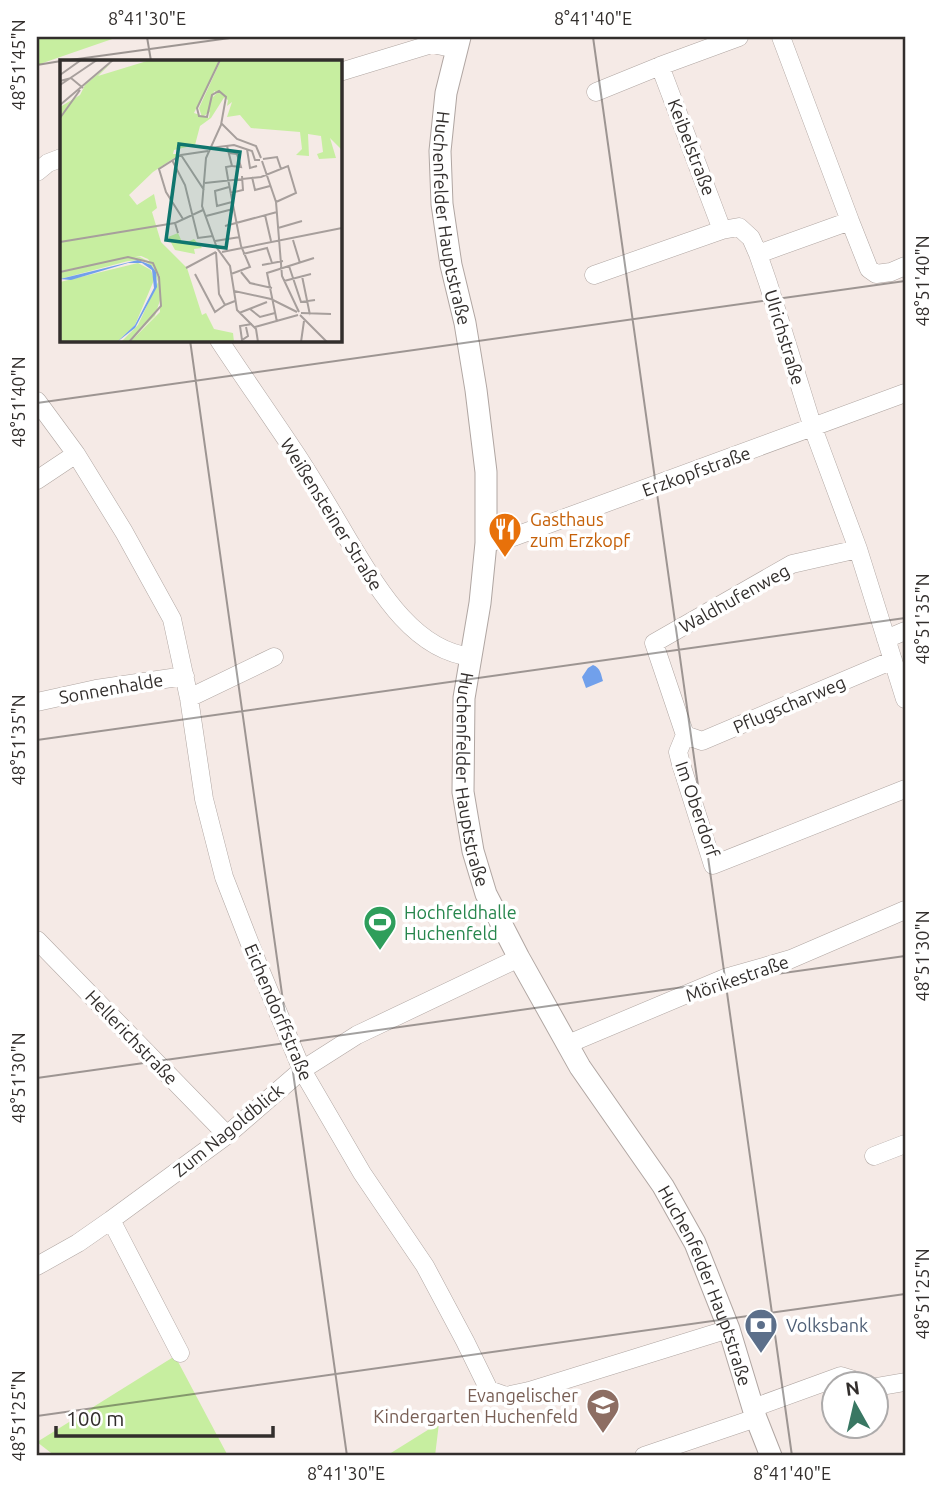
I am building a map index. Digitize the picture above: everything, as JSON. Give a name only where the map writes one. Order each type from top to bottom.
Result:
[{"type":"main road","name":"Huchenfelder Hauptstraße","points":[[459,43],[446,93],[440,151],[442,204],[451,265],[465,323],[486,472],[486,543],[480,603],[464,698],[463,792],[473,851],[486,894],[580,1067],[663,1186],[695,1243],[729,1329],[754,1413],[771,1456]]},
{"type":"street","points":[[596,92],[660,65],[739,37]]},
{"type":"street","points":[[781,37],[869,269],[876,274],[905,266]]},
{"type":"street","points":[[341,72],[432,44],[459,43]]},
{"type":"street","name":"Keibelstraße","points":[[660,65],[722,229]]},
{"type":"street","points":[[37,172],[48,163],[60,159]]},
{"type":"street","points":[[594,275],[722,229],[739,227],[751,238],[758,254],[850,221]]},
{"type":"street","name":"Ulrichstraße","points":[[758,254],[813,428],[858,549],[905,699]]},
{"type":"street","name":"Weißensteiner Straße","points":[[220,341],[297,455],[381,593],[420,634],[435,645],[461,656],[472,657]]},
{"type":"street","name":"Erzkopfstraße","points":[[486,543],[513,537],[905,393]]},
{"type":"street","name":"Eichendorffstraße","points":[[37,401],[76,454],[124,532],[172,619],[189,698],[204,799],[224,877],[302,1070],[362,1173],[425,1266],[489,1390],[506,1395],[529,1391],[729,1329]]},
{"type":"street","points":[[37,480],[76,454]]},
{"type":"street","name":"Waldhufenweg","points":[[654,643],[792,564],[858,549]]},
{"type":"street","points":[[886,639],[905,631]]},
{"type":"street","name":"Im Oberdorf","points":[[654,643],[685,735],[678,752],[713,864],[905,789]]},
{"type":"street","points":[[189,698],[274,657]]},
{"type":"street","name":"Pflugscharweg","points":[[685,735],[702,741],[893,660]]},
{"type":"street","name":"Sonnenhalde","points":[[37,702],[96,689],[185,676]]},
{"type":"street","name":"Mörikestraße","points":[[568,1044],[725,978],[791,959],[905,910]]},
{"type":"street","name":"Hellerichstraße","points":[[37,940],[227,1135]]},
{"type":"street","name":"Zum Nagoldblick","points":[[37,1266],[111,1220],[227,1135],[302,1070],[357,1035],[519,958]]},
{"type":"street","points":[[874,1156],[905,1144]]},
{"type":"street","points":[[111,1220],[180,1353]]},
{"type":"street","points":[[644,1456],[820,1385]]},
{"type":"green space","points":[[37,37],[118,37],[37,65]]},
{"type":"green space","points":[[175,1356],[228,1456],[55,1456],[37,1442]]},
{"type":"green space","points":[[439,1423],[435,1456],[386,1456]]},
{"type":"water","points":[[593,665],[599,670],[603,681],[586,688],[582,677]]},
{"type":"place","name":"Gasthaus zum Erzkopf","points":[[505,559]]},
{"type":"place","name":"Hochfeldhalle Huchenfeld","points":[[380,952]]},
{"type":"place","name":"Volksbank","points":[[761,1355]]},
{"type":"place","name":"Evangelischer Kindergarten Huchenfeld","points":[[603,1435]]}]
